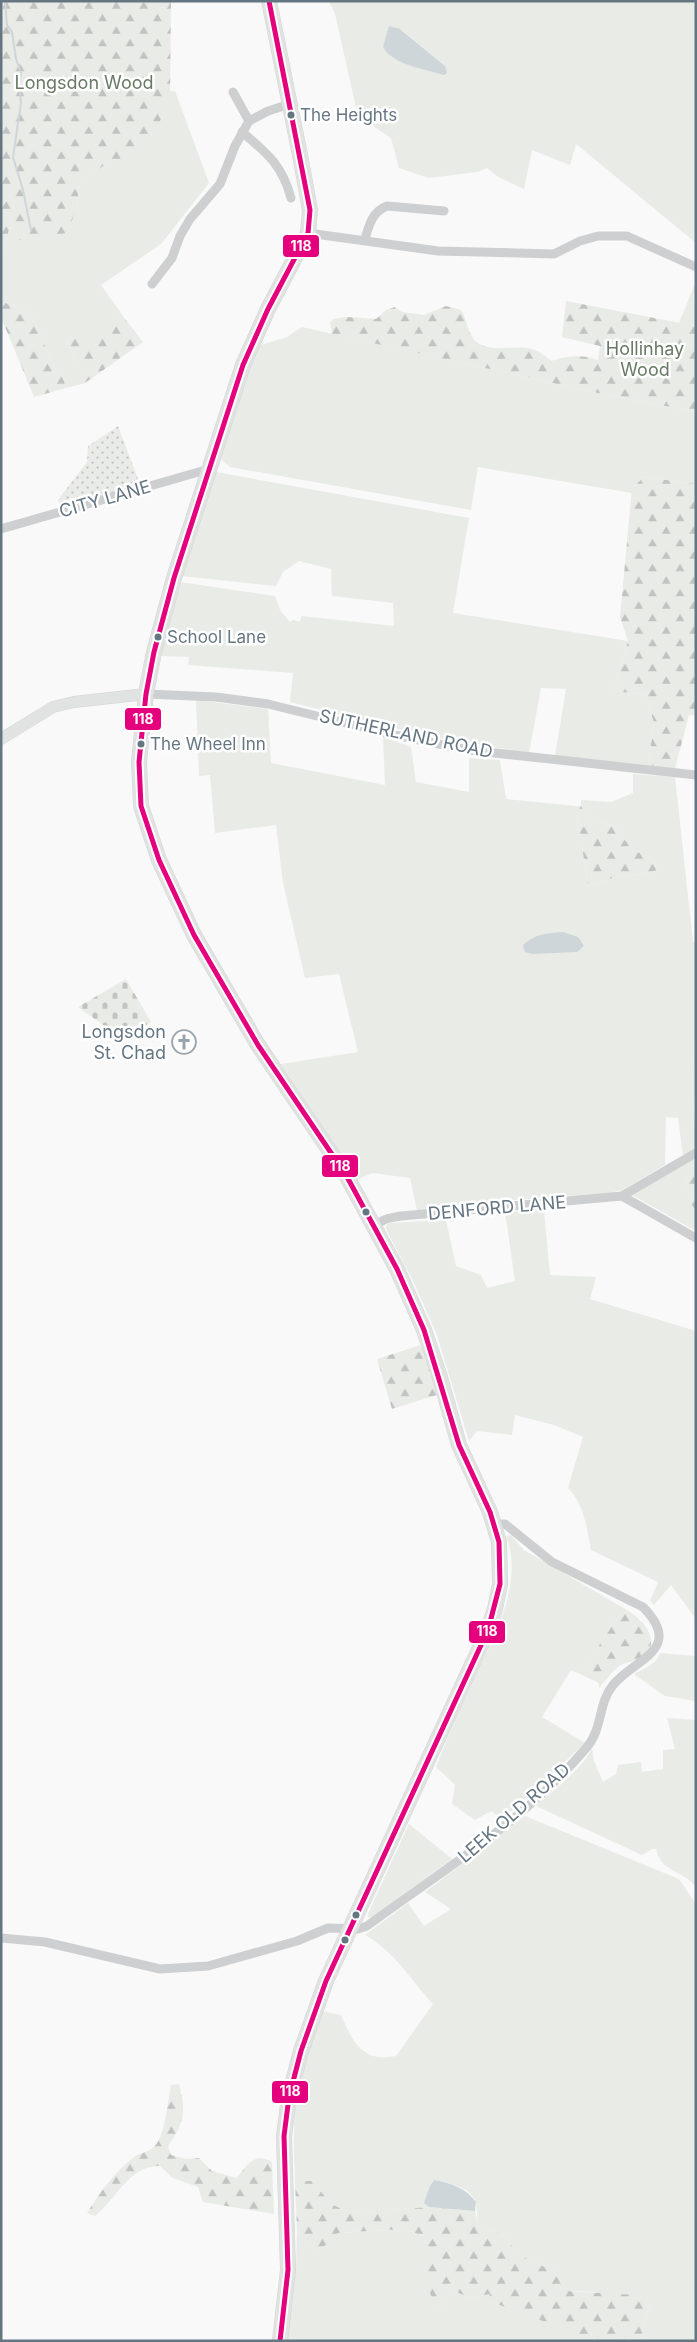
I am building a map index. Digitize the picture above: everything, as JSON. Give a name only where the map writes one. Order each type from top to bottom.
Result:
[{"type":"highway","points":[[269,1],[310,210],[308,233],[268,309],[243,365],[166,604],[146,694],[138,784],[147,828],[159,860],[194,935],[258,1045],[346,1175],[376,1228],[424,1330],[439,1374],[459,1445],[495,1524],[501,1562],[500,1584],[488,1630],[315,2006],[300,2051],[284,2136],[288,2270],[280,2341]]},
{"type":"street","points":[[233,92],[250,121]]},
{"type":"street","points":[[152,284],[172,258],[190,218],[220,184],[242,132],[250,121],[268,111],[290,104]]},
{"type":"street","points":[[242,132],[272,158],[286,179],[291,198]]},
{"type":"street","points":[[365,239],[370,221],[378,210],[386,206],[444,211]]},
{"type":"street","points":[[308,233],[365,239],[438,251],[554,254],[580,241],[598,236],[627,236],[696,267]]},
{"type":"street","name":"CITY LANE","points":[[1,529],[209,469]]},
{"type":"street","points":[[1,739],[53,707],[74,702],[146,694]]},
{"type":"street","name":"SUTHERLAND ROAD","points":[[146,694],[216,698],[268,704],[390,734],[468,750],[696,774]]},
{"type":"street","points":[[622,1196],[696,1154]]},
{"type":"street","points":[[622,1196],[696,1238]]},
{"type":"street","name":"DENFORD LANE","points":[[376,1228],[378,1223],[386,1219],[401,1216],[622,1196]]},
{"type":"street","name":"LEEK OLD ROAD","points":[[1,1938],[45,1942],[160,1969],[208,1966],[296,1941],[328,1928],[367,1926],[472,1851],[530,1804],[588,1745],[597,1732],[604,1699],[614,1684],[652,1654],[658,1642],[658,1630],[653,1617],[643,1608],[552,1562],[504,1524],[495,1524]]},
{"type":"green space","name":"Longsdon Wood","points":[[1,1],[171,1],[170,101],[158,125],[132,162],[109,162],[79,183],[77,208],[67,233],[14,241],[12,226],[8,232],[8,242],[1,253]]},
{"type":"green space","points":[[329,1],[696,1],[696,243],[576,144],[570,165],[532,150],[524,189],[498,177],[487,168],[477,172],[429,178],[399,168],[391,138],[358,116],[335,14]],"holes":[[[401,29],[445,66],[418,67],[393,58]]]},
{"type":"green space","points":[[170,91],[175,91],[209,183],[161,244],[101,285],[123,316],[91,338],[72,337],[67,341],[85,383],[66,388],[63,378],[56,373],[32,314],[1,301],[1,253],[8,242],[8,232],[12,226],[15,241],[77,208],[79,183],[109,162],[170,101]]},
{"type":"green space","points":[[696,281],[696,326],[679,323]]},
{"type":"green space","points":[[1,301],[32,314],[56,373],[63,378],[66,388],[34,397],[1,317]]},
{"type":"green space","name":"Hollinhay Wood","points":[[566,301],[696,326],[696,412],[593,392],[332,334],[330,323],[333,319],[347,317],[376,319],[386,310],[395,307],[402,312],[424,315],[446,306],[461,310],[472,337],[478,343],[487,347],[532,349],[542,353],[551,361],[574,356],[598,360],[600,346],[562,337]]},
{"type":"green space","points":[[123,316],[143,342],[85,383],[67,341],[72,337],[91,337]]},
{"type":"green space","points":[[302,327],[593,392],[696,412],[696,484],[644,477],[632,488],[632,493],[478,467],[471,510],[230,467],[222,460],[221,451],[257,346],[287,337]]},
{"type":"green space","points":[[118,426],[141,487],[64,508],[61,506],[58,500],[87,462],[88,446]]},
{"type":"green space","points":[[216,472],[469,518],[453,613],[628,641],[614,691],[646,695],[654,723],[648,765],[555,756],[566,689],[541,688],[529,753],[426,736],[290,702],[293,673],[188,665],[189,657],[161,656],[180,582],[275,596],[280,610],[290,622],[293,620],[300,622],[301,616],[394,626],[393,603],[332,596],[331,569],[299,561],[283,572],[276,586],[181,576]]},
{"type":"green space","points":[[644,477],[696,484],[696,715],[689,715],[675,769],[648,765],[654,723],[646,695],[614,691],[628,641],[620,617],[632,488]]},
{"type":"green space","points":[[196,700],[268,709],[271,763],[385,785],[383,737],[411,747],[416,782],[469,792],[469,758],[500,760],[506,799],[576,806],[588,887],[615,877],[645,874],[657,870],[655,861],[632,849],[614,826],[592,821],[581,806],[581,800],[611,802],[633,793],[633,774],[675,777],[693,942],[696,942],[694,1113],[696,1149],[683,1156],[678,1118],[666,1117],[665,1165],[622,1190],[609,1193],[476,1203],[417,1210],[410,1178],[373,1173],[358,1179],[281,1064],[358,1052],[339,974],[305,978],[283,883],[276,825],[215,833],[210,775],[199,776]]},
{"type":"green space","points":[[576,806],[581,806],[592,821],[614,826],[632,849],[655,861],[657,870],[645,874],[615,877],[588,887]]},
{"type":"green space","points":[[126,979],[151,1022],[124,1040],[78,1007]]},
{"type":"green space","points":[[696,1158],[696,1210],[691,1204],[683,1165]]},
{"type":"green space","points":[[683,1165],[691,1204],[696,1210],[696,1231],[632,1195]]},
{"type":"green space","points":[[544,1210],[550,1275],[596,1277],[590,1299],[696,1331],[696,1619],[671,1585],[654,1605],[650,1601],[658,1582],[591,1550],[581,1509],[578,1501],[568,1488],[583,1437],[554,1425],[515,1415],[512,1435],[477,1431],[469,1441],[437,1335],[415,1285],[386,1229],[386,1225],[390,1223],[446,1220],[456,1266],[481,1275],[487,1288],[515,1281],[505,1212]]},
{"type":"green space","points":[[424,1344],[440,1394],[392,1409],[377,1359]]},
{"type":"green space","points":[[511,1535],[524,1550],[627,1610],[616,1620],[580,1674],[571,1670],[542,1717],[585,1743],[503,1819],[491,1811],[475,1820],[452,1804],[455,1785],[436,1767],[504,1611],[512,1573],[511,1554],[506,1536]]},
{"type":"green space","points":[[627,1610],[639,1619],[648,1631],[651,1637],[649,1651],[643,1657],[618,1667],[599,1688],[599,1683],[580,1674],[616,1620]]},
{"type":"green space","points":[[660,1653],[696,1656],[696,1701],[665,1696],[634,1674],[653,1663]]},
{"type":"green space","points":[[667,1718],[696,1720],[696,1887],[685,1877],[662,1863],[656,1849],[652,1849],[642,1855],[536,1806],[575,1771],[588,1756],[592,1748],[594,1761],[603,1782],[616,1774],[618,1765],[641,1762],[642,1772],[663,1769],[663,1750],[675,1749]]},
{"type":"green space","points":[[525,1816],[679,1879],[696,1904],[696,2341],[641,2341],[643,2323],[650,2306],[597,2292],[567,2291],[555,2272],[519,2255],[505,2237],[478,2224],[474,2198],[470,2193],[459,2187],[434,2180],[430,2186],[425,2203],[429,2207],[351,2213],[333,2205],[311,2181],[295,2181],[295,2109],[299,2080],[306,2052],[321,2011],[341,2015],[350,2034],[360,2048],[375,2056],[384,2057],[396,2056],[433,2004],[402,1966],[385,1949],[365,1935],[408,1903],[424,1926],[451,1909],[425,1892]]},
{"type":"green space","points":[[409,1824],[452,1859],[370,1918],[367,1916]]},
{"type":"green space","points":[[179,2084],[183,2110],[181,2123],[168,2146],[171,2155],[186,2159],[199,2158],[212,2171],[237,2178],[256,2159],[261,2158],[272,2162],[274,2214],[203,2202],[198,2187],[173,2178],[160,2166],[149,2167],[131,2177],[95,2216],[87,2213],[102,2190],[120,2170],[134,2157],[152,2149],[158,2142],[163,2127],[171,2085]]},
{"type":"green space","points":[[295,2181],[311,2181],[333,2205],[351,2213],[429,2207],[475,2211],[478,2224],[505,2237],[519,2255],[555,2272],[567,2291],[635,2295],[650,2306],[643,2323],[641,2341],[584,2341],[584,2336],[494,2303],[489,2294],[471,2298],[451,2290],[449,2297],[439,2309],[428,2290],[427,2237],[404,2229],[337,2233],[338,2238],[317,2250],[297,2231]]},
{"type":"green space","points":[[404,2229],[427,2237],[439,2309],[449,2297],[451,2290],[471,2298],[489,2294],[584,2336],[584,2341],[287,2341],[296,2270],[297,2231],[317,2250],[337,2233]]},
{"type":"shaded area","points":[[389,26],[400,29],[445,66],[447,73],[444,75],[410,66],[394,58],[383,47]]},
{"type":"shaded area","points":[[563,932],[578,937],[584,946],[577,952],[532,954],[525,952],[523,945],[532,938]]},
{"type":"shaded area","points":[[434,2180],[452,2185],[468,2193],[476,2202],[475,2211],[429,2207],[424,2203]]},
{"type":"waterway","points":[[5,1],[7,25],[12,32],[16,59],[21,73],[19,84],[21,103],[13,157],[23,190],[31,230]]},
{"type":"transit line","name":"118","points":[[269,1],[310,210],[308,233],[268,309],[243,365],[174,578],[154,652],[146,694],[139,762],[141,806],[159,860],[194,935],[258,1045],[346,1175],[397,1269],[424,1330],[459,1445],[490,1512],[499,1542],[500,1584],[488,1630],[326,1981],[301,2051],[289,2097],[284,2136],[288,2270],[280,2341]]},
{"type":"place","name":"The Heights","points":[[291,115]]},
{"type":"place","name":"School Lane","points":[[158,637]]},
{"type":"place","name":"The Wheel Inn","points":[[141,744]]},
{"type":"place","name":"Longsdon St. Chad","points":[[184,1042]]}]
